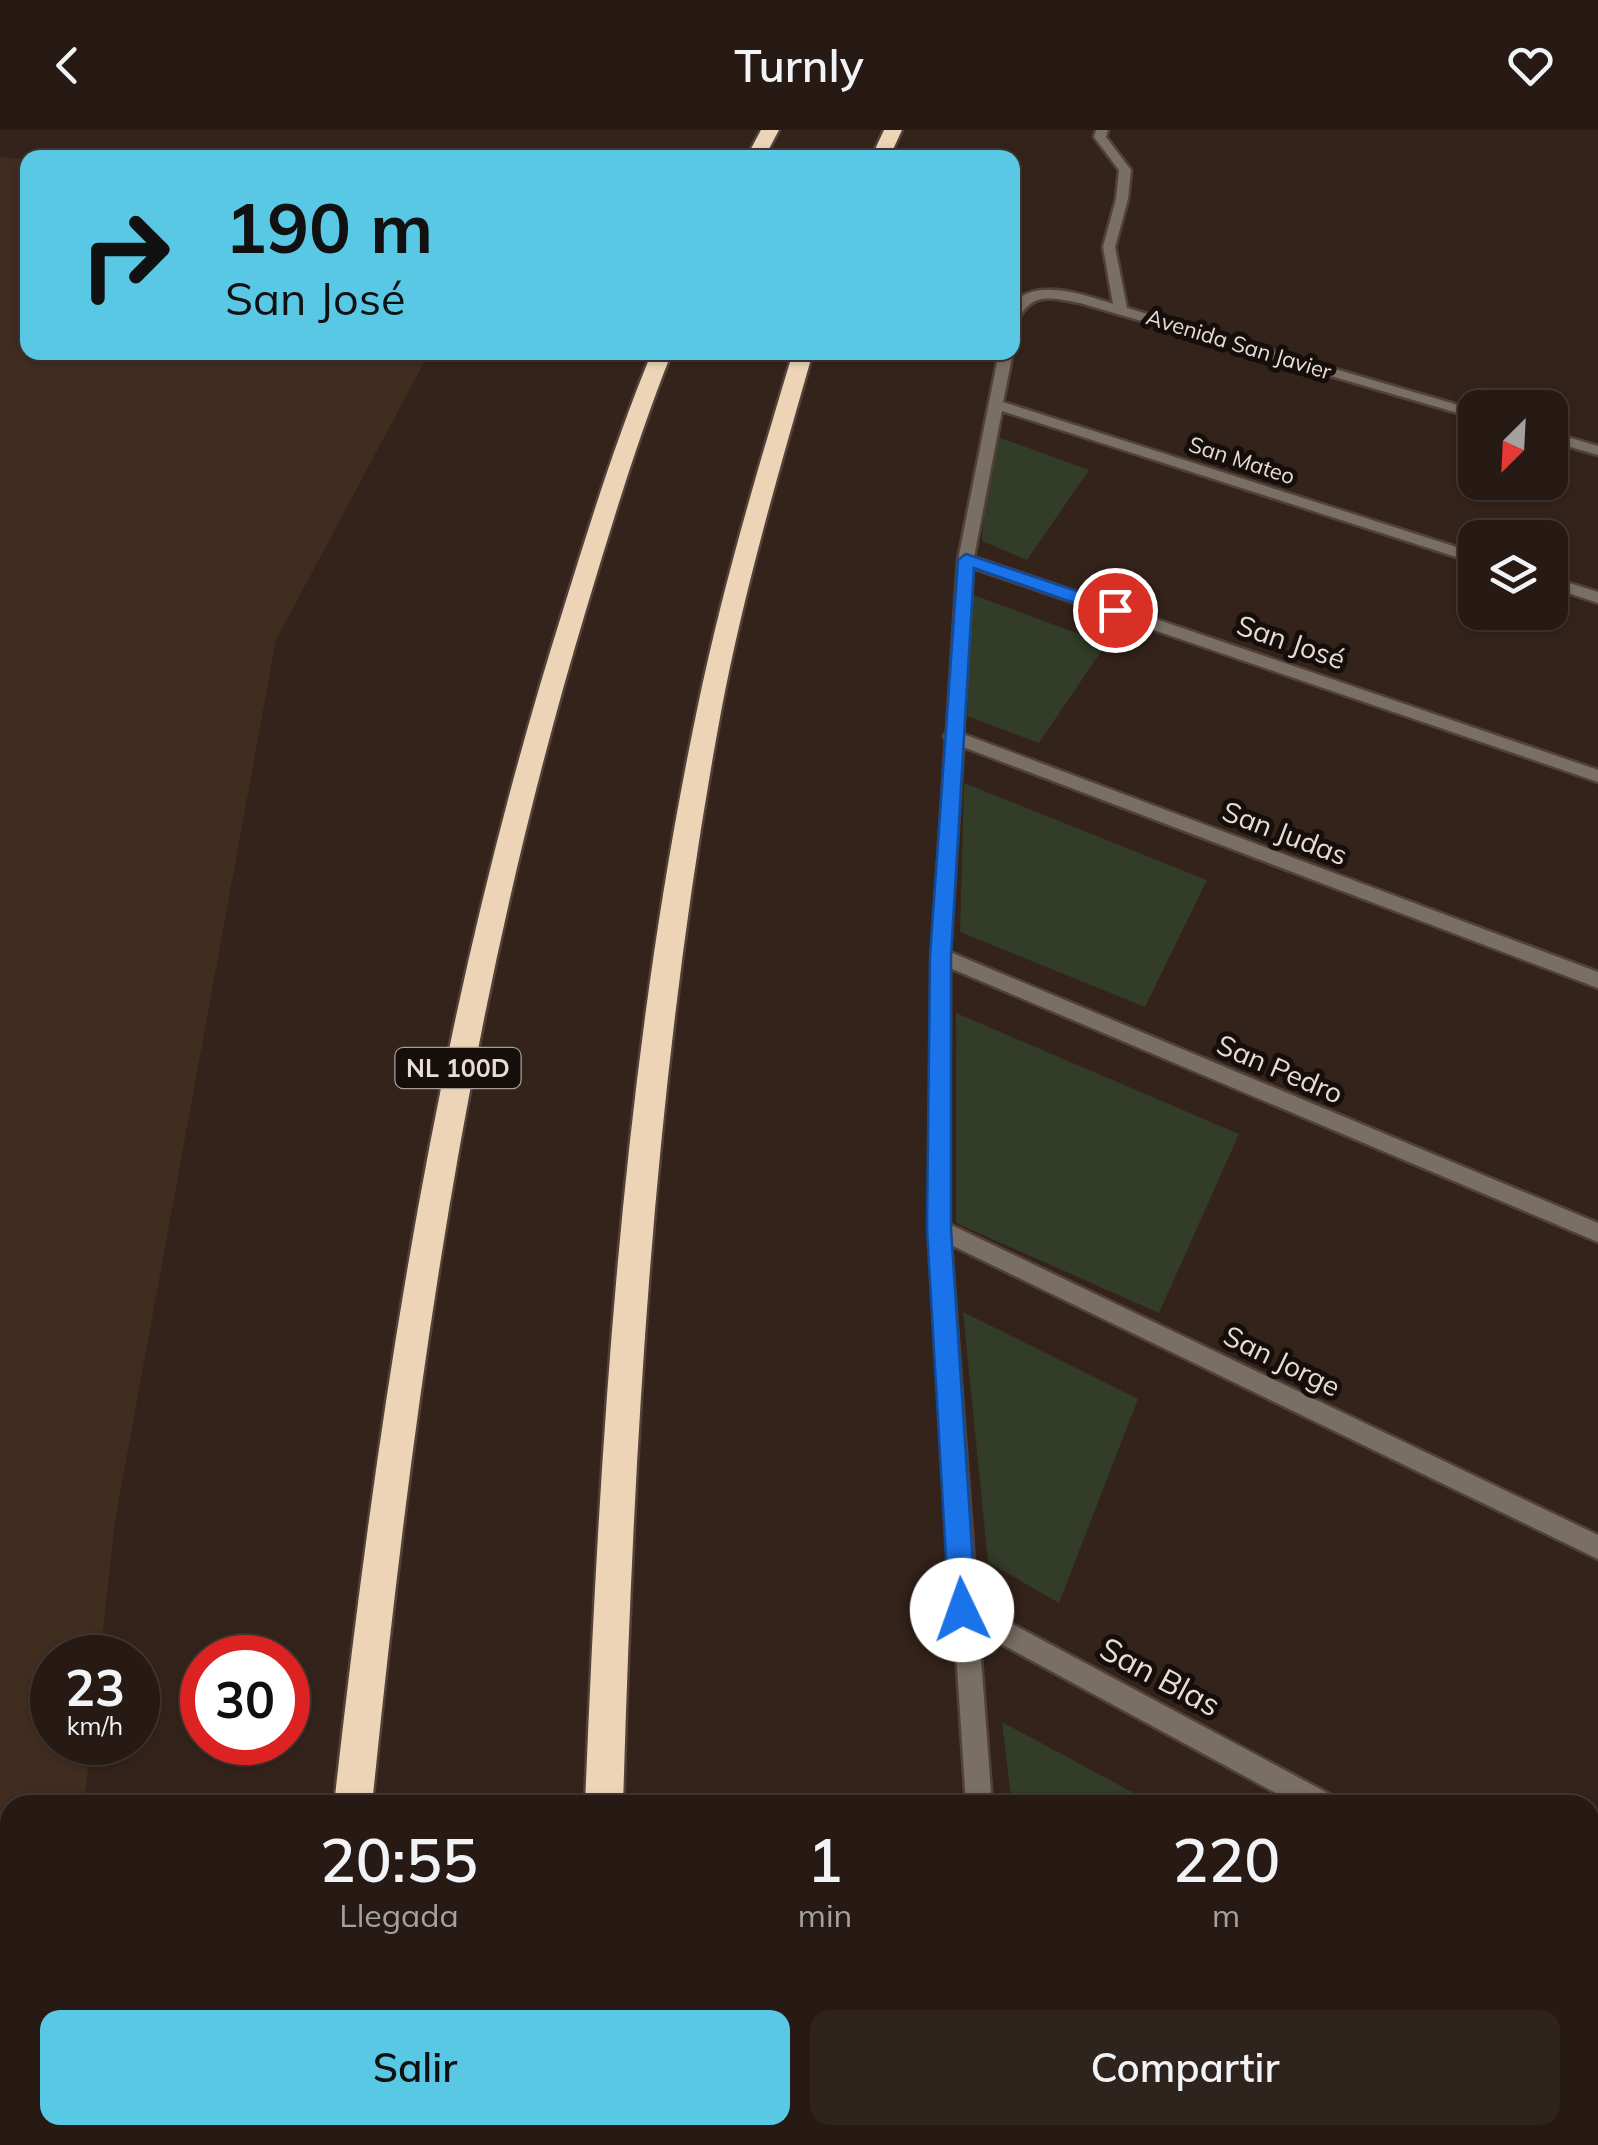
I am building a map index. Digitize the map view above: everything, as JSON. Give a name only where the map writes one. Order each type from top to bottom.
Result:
[{"type":"highway","name":"NL 100D","points":[[354,1795],[370,1642],[411,1341],[460,1054],[525,770],[623,457],[659,360]]},
{"type":"highway","points":[[604,1795],[616,1499],[647,1105],[675,896],[698,758],[746,545],[801,360]]},
{"type":"street","points":[[1102,130],[1100,137],[1125,170],[1109,247],[1122,309]]},
{"type":"street","name":"Avenida San Javier","points":[[1020,302],[1033,295],[1082,299],[1458,409]]},
{"type":"street","points":[[978,1795],[962,1610],[939,1229],[940,956],[966,560],[1004,360]]},
{"type":"street","name":"San Mateo","points":[[995,404],[1458,553]]},
{"type":"street","points":[[1568,441],[1598,450]]},
{"type":"street","name":"San José","points":[[966,560],[1598,776]]},
{"type":"street","points":[[1568,588],[1598,598]]},
{"type":"street","name":"San Judas","points":[[952,736],[1598,980]]},
{"type":"street","name":"San Pedro","points":[[940,956],[1598,1233]]},
{"type":"street","name":"San Jorge","points":[[939,1229],[1598,1546]]},
{"type":"street","name":"San Blas","points":[[962,1610],[1305,1795]]},
{"type":"shaded area","points":[[0,157],[20,158],[20,360],[425,360],[276,640],[115,1521],[102,1635],[30,1635],[30,1765],[89,1765],[85,1795],[0,1795]]},
{"type":"green space","points":[[990,434],[1089,470],[1027,560],[982,541]]},
{"type":"green space","points":[[971,594],[1106,644],[1039,743],[967,716]]},
{"type":"green space","points":[[964,783],[1207,880],[1145,1007],[960,932]]},
{"type":"green space","points":[[956,1013],[1239,1134],[1159,1313],[956,1223]]},
{"type":"green space","points":[[963,1312],[1138,1399],[1059,1603],[988,1562]]},
{"type":"green space","points":[[1002,1722],[1137,1795],[1011,1795]]},
{"type":"route","points":[[962,1610],[939,1229],[940,956],[966,560],[1115,610]]}]
